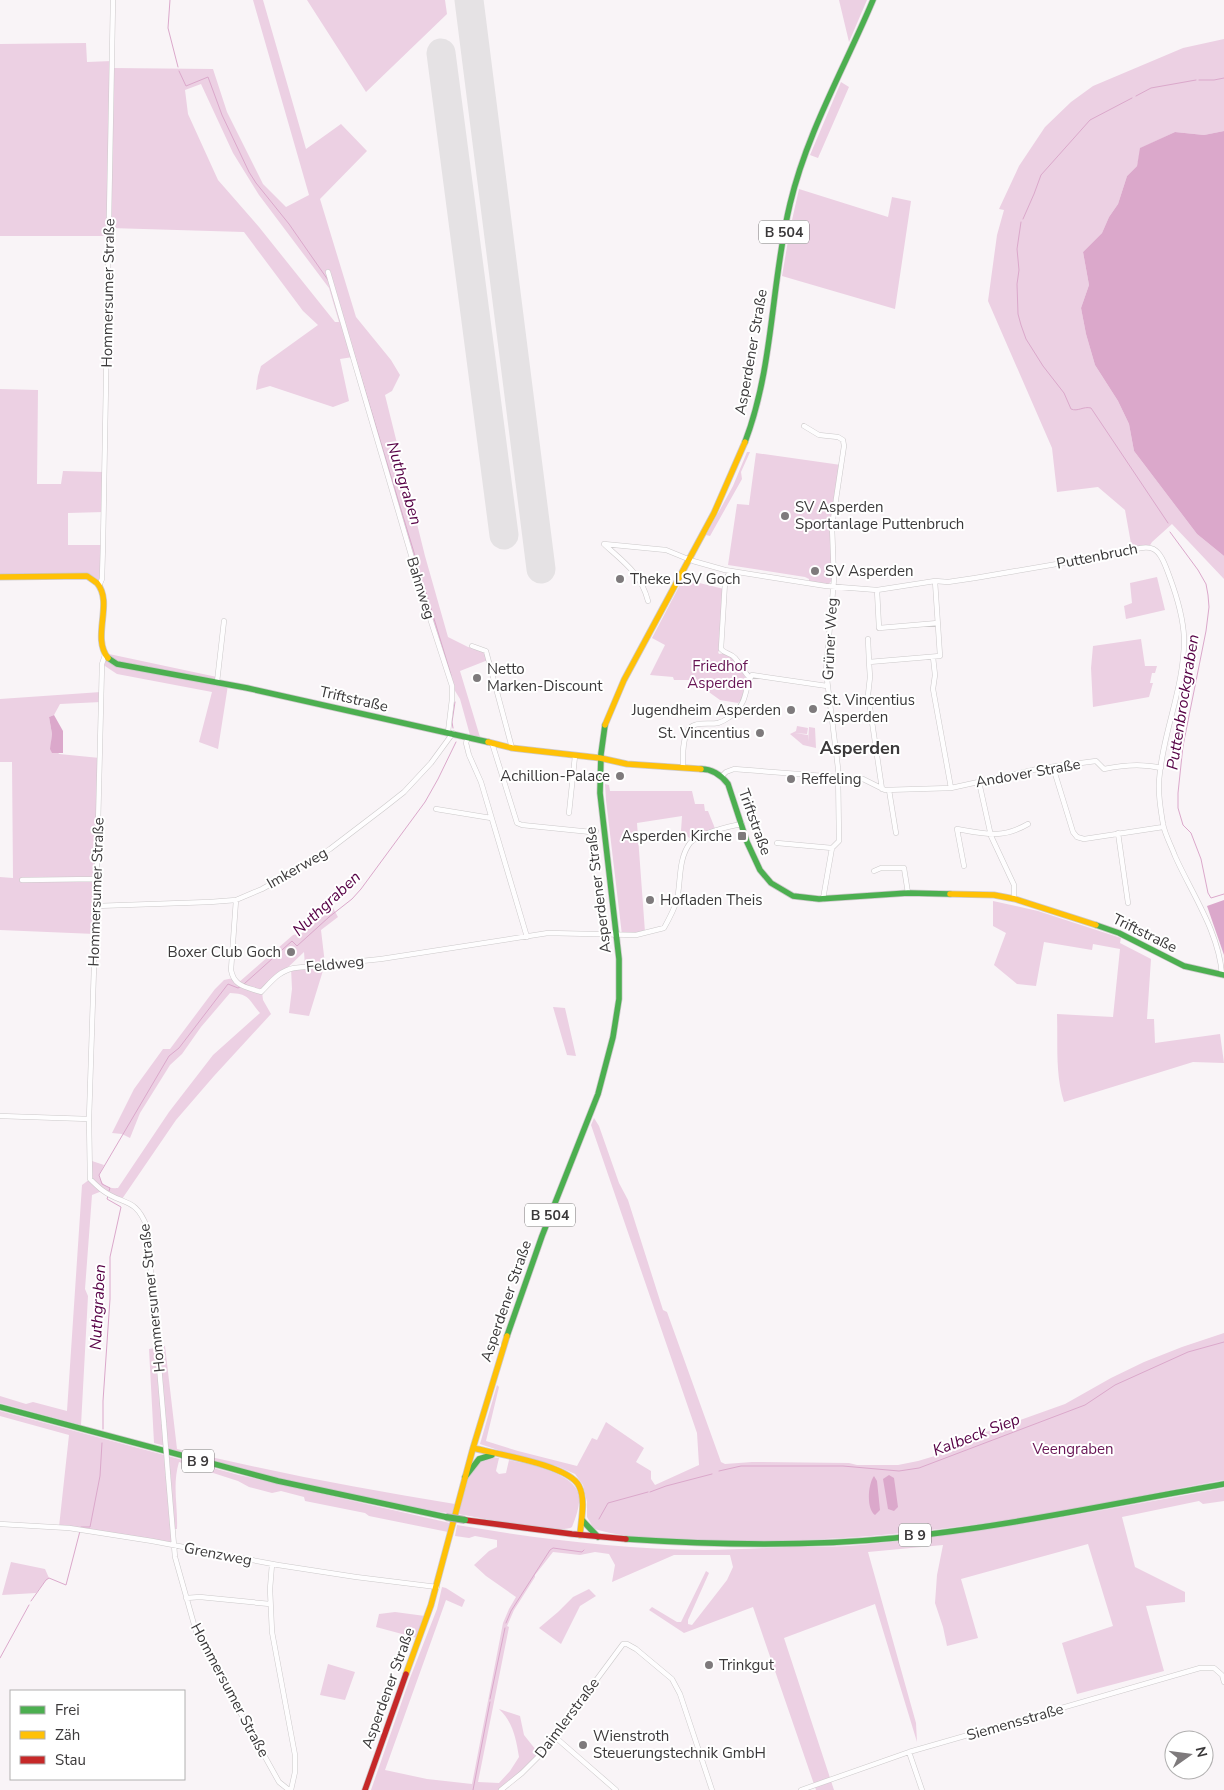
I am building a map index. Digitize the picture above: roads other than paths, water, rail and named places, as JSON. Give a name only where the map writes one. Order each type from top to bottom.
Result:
[{"type":"main road","name":"Asperdener Straße","points":[[365,1790],[437,1586],[491,1383],[521,1292],[588,1122],[606,1069],[619,999],[619,967],[601,802],[600,758],[605,728],[615,700],[732,475],[748,433],[763,370],[779,259],[792,194],[812,136],[873,0]]},
{"type":"main road","points":[[0,577],[87,576],[99,586],[103,597],[101,644],[105,655]]},
{"type":"main road","name":"Triftstraße","points":[[105,655],[110,661],[117,664],[216,682],[512,748],[600,758],[627,764],[707,768],[722,776],[732,794],[756,863],[771,882],[793,896],[823,899],[908,893],[982,894],[1014,899],[1115,932],[1194,970],[1223,975]]},
{"type":"main road","name":"B 9","points":[[0,1407],[262,1478],[359,1500],[446,1518],[600,1538],[761,1545],[894,1538],[1019,1521],[1224,1484]]},
{"type":"main road","points":[[473,1448],[550,1467],[575,1479],[582,1492],[580,1535]]},
{"type":"main road","points":[[465,1478],[478,1458],[498,1454]]},
{"type":"main road","points":[[582,1520],[600,1538]]},
{"type":"street","name":"Hommersumer Straße","points":[[99,586],[102,579],[114,0]]},
{"type":"street","name":"Bahnweg","points":[[328,272],[426,606],[452,686],[451,733]]},
{"type":"street","name":"Grüner Weg","points":[[804,426],[819,434],[838,436],[844,440],[832,526],[833,587],[827,651],[827,686],[838,777],[839,841],[832,848],[823,899]]},
{"type":"street","name":"Puttenbruch","points":[[648,601],[644,586],[633,571],[604,544],[666,550],[688,559],[730,571],[833,587],[877,590],[935,581],[948,582],[975,578],[1121,552],[1143,546],[1149,547],[1164,561],[1174,588],[1184,636],[1181,668],[1161,768],[1159,796],[1164,827],[1182,872],[1207,921],[1221,961],[1223,975]]},
{"type":"street","points":[[730,571],[726,582],[722,649],[723,652],[734,657],[750,678]]},
{"type":"street","points":[[870,662],[940,656],[935,581]]},
{"type":"street","points":[[877,590],[879,628],[938,623]]},
{"type":"street","points":[[216,682],[224,621]]},
{"type":"street","points":[[868,639],[870,662],[868,694],[882,789]]},
{"type":"street","points":[[472,646],[486,651],[512,748]]},
{"type":"street","name":"Hommersumer Straße","points":[[105,655],[102,664],[89,1119],[90,1179],[102,1191],[134,1206],[142,1214],[147,1226],[174,1546],[197,1635],[279,1782],[290,1790],[295,1772],[294,1742],[274,1646],[270,1604],[272,1564]]},
{"type":"street","points":[[933,657],[935,675],[932,689],[951,788]]},
{"type":"street","points":[[683,767],[684,745],[687,732],[696,725],[721,722],[735,712],[743,703],[752,675],[827,686]]},
{"type":"street","name":"Imkerweg","points":[[96,906],[236,900],[291,873],[330,849],[384,808],[404,792],[431,763],[451,733]]},
{"type":"street","points":[[468,737],[466,743],[469,755],[482,782],[527,936]]},
{"type":"street","points":[[492,743],[517,823],[522,826],[596,831]]},
{"type":"street","points":[[568,813],[575,756]]},
{"type":"street","name":"Andover Straße","points":[[722,776],[734,769],[863,779],[882,789],[889,790],[951,788],[1053,767],[1096,761],[1104,769],[1125,764],[1161,768]]},
{"type":"street","points":[[1053,767],[1075,834],[1084,838],[1164,827]]},
{"type":"street","points":[[979,782],[991,836],[1014,885],[1014,899]]},
{"type":"street","points":[[889,790],[896,833]]},
{"type":"street","points":[[436,809],[491,818]]},
{"type":"street","name":"Feldweg","points":[[236,900],[232,978],[239,984],[262,992],[275,977],[285,970],[294,968],[381,959],[527,936],[566,932],[636,935],[664,928],[672,915],[677,899],[683,854],[692,841],[702,836],[742,824]]},
{"type":"street","points":[[964,866],[957,829],[991,836],[1020,829],[1028,824]]},
{"type":"street","points":[[1118,834],[1128,903]]},
{"type":"street","points":[[777,843],[832,848]]},
{"type":"street","points":[[874,871],[881,868],[904,868],[908,893]]},
{"type":"street","points":[[22,880],[97,880]]},
{"type":"street","points":[[0,1116],[89,1119]]},
{"type":"street","name":"Grenzweg","points":[[0,1524],[69,1528],[353,1577],[437,1586]]},
{"type":"street","points":[[186,1598],[200,1597],[270,1604]]},
{"type":"street","name":"Daimlerstraße","points":[[501,1790],[543,1752],[619,1648],[623,1644],[627,1644],[649,1659],[672,1679],[680,1694],[712,1790]]},
{"type":"street","name":"Siemensstraße","points":[[801,1790],[909,1752],[1200,1668],[1214,1668],[1222,1675],[1224,1682]]},
{"type":"street","points":[[554,1736],[616,1790]]},
{"type":"street","points":[[909,1752],[922,1790]]},
{"type":"waterway","name":"Nuthgraben","points":[[170,0],[168,28],[178,67]]},
{"type":"waterway","name":"Nuthgraben","points":[[179,71],[186,86],[208,77],[222,115],[249,172],[289,224],[328,280]]},
{"type":"waterway","name":"Puttenbrockgraben","points":[[1199,80],[1224,78]]},
{"type":"waterway","name":"Puttenbrockgraben","points":[[1136,96],[1151,88],[1196,80]]},
{"type":"waterway","name":"Puttenbrockgraben","points":[[1023,219],[1041,175],[1090,120],[1132,98]]},
{"type":"waterway","name":"Puttenbrockgraben","points":[[1021,222],[1017,249],[1019,270],[1017,284],[1018,314],[1026,339],[1043,366],[1064,393],[1071,409],[1091,408],[1168,523]]},
{"type":"waterway","name":"Nuthgraben","points":[[335,291],[451,675]]},
{"type":"waterway","name":"Puttenbrockgraben","points":[[1170,532],[1206,584],[1209,607],[1183,746],[1178,808],[1183,825],[1191,833],[1201,859],[1208,893],[1211,898],[1224,894]]},
{"type":"waterway","name":"Nuthgraben","points":[[453,728],[455,702]]},
{"type":"waterway","name":"Nuthgraben","points":[[244,984],[292,941],[297,946],[361,889],[425,802],[456,742]]},
{"type":"waterway","name":"Nuthgraben","points":[[109,1191],[110,1188],[102,1184],[99,1175],[169,1056],[179,1048],[228,984],[240,987]]},
{"type":"waterway","name":"Nuthgraben","points":[[103,1429],[103,1401],[110,1299],[110,1257],[121,1207],[107,1199],[108,1196]]},
{"type":"waterway","name":"Kalbeck Siep","points":[[719,1471],[741,1466],[843,1466],[899,1471],[919,1468],[1085,1405],[1115,1385],[1188,1352],[1224,1342]]},
{"type":"waterway","name":"Nuthgraben","points":[[81,1527],[90,1527],[100,1476],[102,1443]]},
{"type":"waterway","name":"Kalbeck Siep","points":[[650,1492],[712,1474]]},
{"type":"waterway","name":"Kalbeck Siep","points":[[599,1519],[608,1503],[648,1492]]},
{"type":"waterway","name":"Nuthgraben","points":[[31,1601],[49,1578],[66,1585],[80,1531]]},
{"type":"waterway","name":"Kalbeck Siep","points":[[506,1623],[511,1611],[550,1550],[553,1548],[582,1552],[584,1550]]},
{"type":"waterway","name":"Nuthgraben","points":[[0,1658],[29,1605]]},
{"type":"waterway","name":"Kalbeck Siep","points":[[490,1699],[505,1628]]},
{"type":"waterway","name":"Kalbeck Siep","points":[[473,1790],[490,1702]]},
{"type":"place","name":"SV Asperden Sportanlage Puttenbruch","points":[[785,516]]},
{"type":"place","name":"SV Asperden","points":[[815,571]]},
{"type":"place","name":"Theke LSV Goch","points":[[620,579]]},
{"type":"place","name":"Netto Marken-Discount","points":[[477,678]]},
{"type":"place","name":"St. Vincentius Asperden","points":[[813,709]]},
{"type":"place","name":"Jugendheim Asperden","points":[[791,710]]},
{"type":"place","name":"St. Vincentius","points":[[760,733]]},
{"type":"place","name":"Achillion-Palace","points":[[620,776]]},
{"type":"place","name":"Reffeling","points":[[791,779]]},
{"type":"place","name":"Asperden Kirche","points":[[742,836]]},
{"type":"place","name":"Hofladen Theis","points":[[650,900]]},
{"type":"place","name":"Boxer Club Goch","points":[[291,952]]},
{"type":"place","name":"Trinkgut","points":[[709,1665]]},
{"type":"place","name":"Wienstroth Steuerungstechnik GmbH","points":[[583,1745]]},
{"type":"district","name":"Asperden","points":[[860,748]]},
{"type":"park label","name":"Friedhof Asperden","points":[[720,674]]},
{"type":"park label","name":"Veengraben","points":[[1073,1449]]}]
